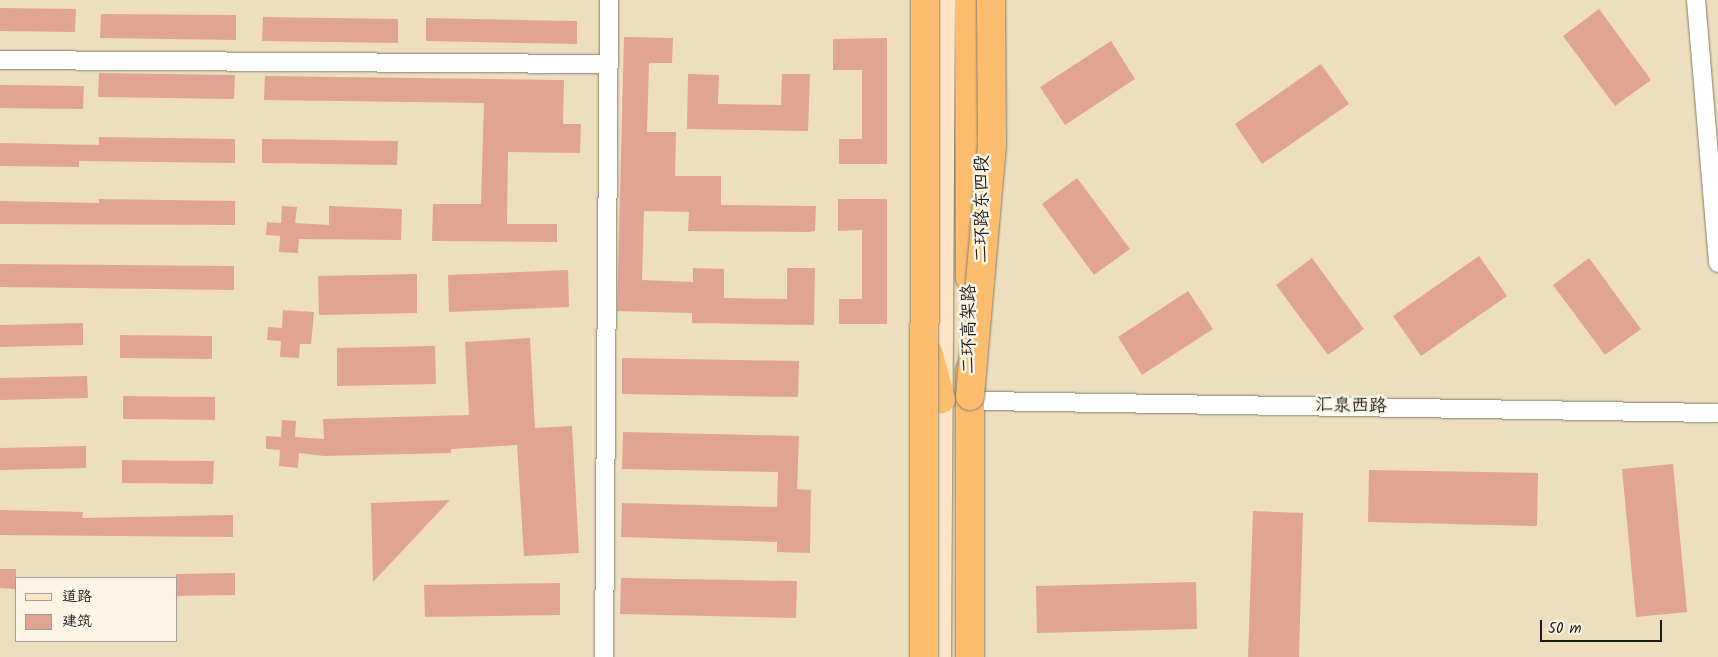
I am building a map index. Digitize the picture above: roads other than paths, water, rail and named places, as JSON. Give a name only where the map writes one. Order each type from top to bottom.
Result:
[{"type":"highway","points":[[911,0],[913,294],[941,399]]},
{"type":"highway","points":[[924,657],[925,0]]},
{"type":"highway","name":"二环高架路","points":[[969,0],[977,399],[971,657]]},
{"type":"highway","points":[[977,399],[992,144],[991,0]]},
{"type":"main road","points":[[938,657],[942,0]]},
{"type":"main road","name":"二环路东四段","points":[[977,399],[982,0]]},
{"type":"street","points":[[604,657],[609,0]]},
{"type":"street","points":[[1696,0],[1713,149],[1718,264]]},
{"type":"street","points":[[0,60],[609,64]]},
{"type":"street","name":"汇泉西路","points":[[977,399],[1718,413]]}]
